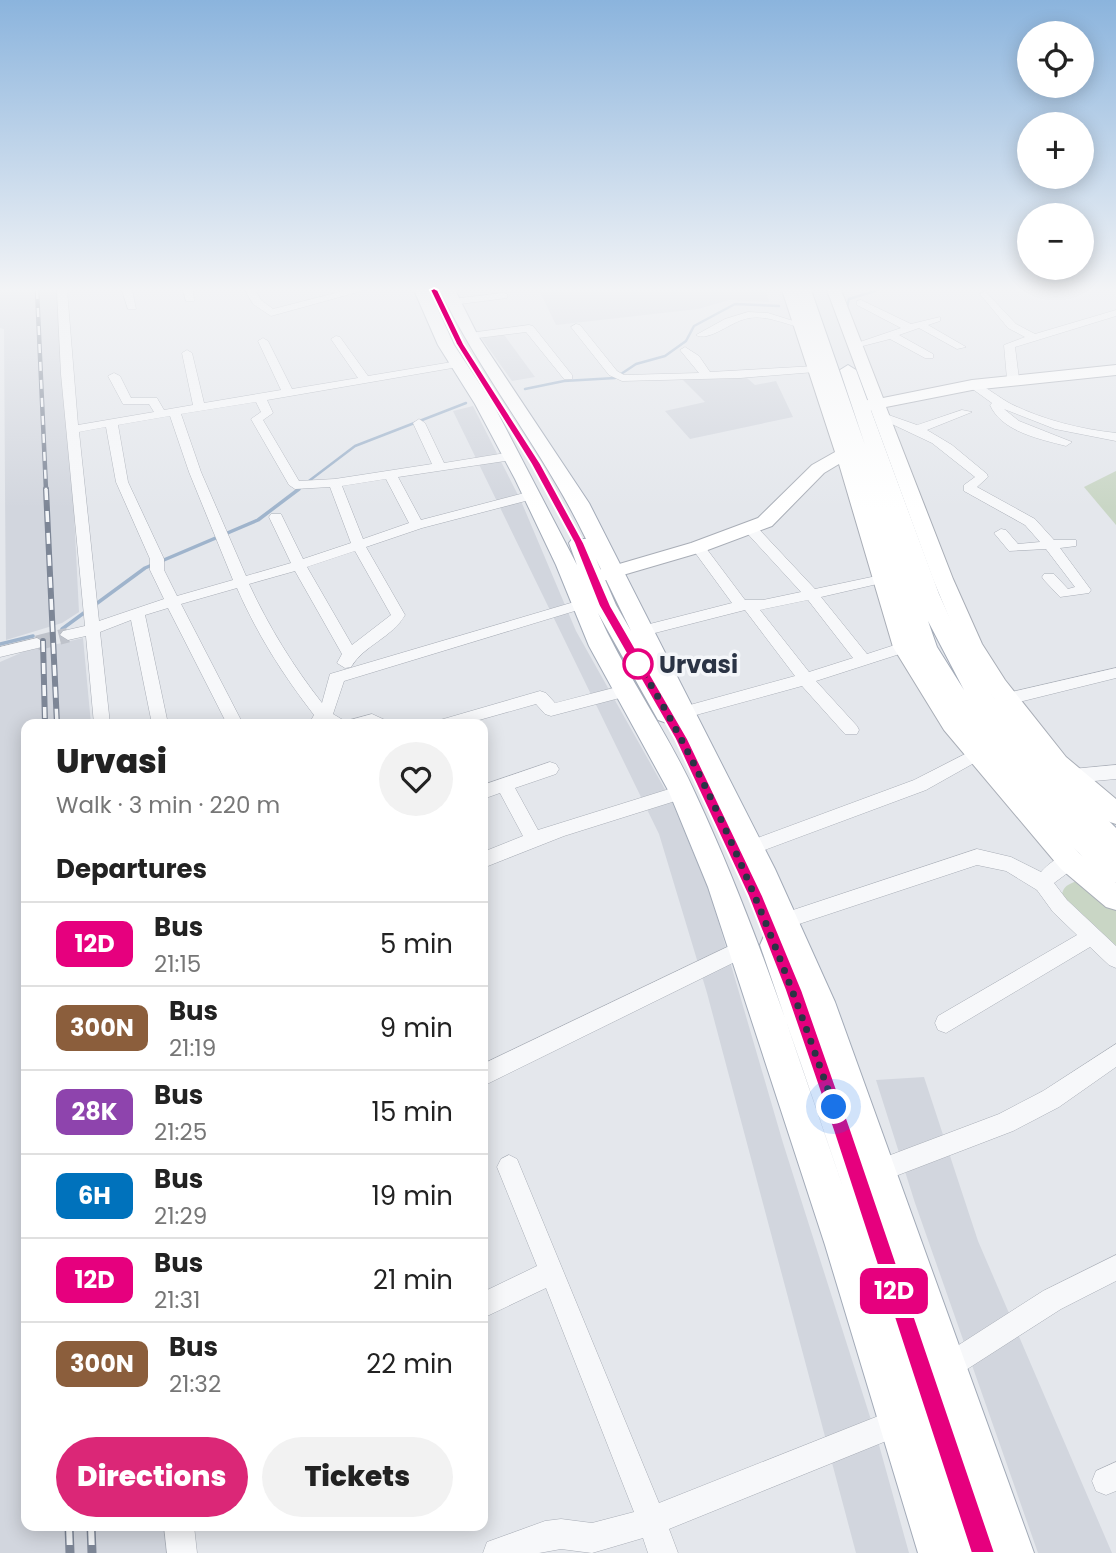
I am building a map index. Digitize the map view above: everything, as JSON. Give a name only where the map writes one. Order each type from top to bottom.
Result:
[{"type":"main road","points":[[472,362],[536,464],[593,587],[643,631],[685,712],[784,920],[819,1002],[880,1170],[1012,1553]]},
{"type":"main road","points":[[487,362],[565,481],[593,587],[625,691],[682,792],[722,887],[901,1421],[940,1553]]},
{"type":"main road","points":[[837,362],[859,408]]},
{"type":"main road","points":[[844,362],[938,646],[939,673],[1009,770],[1116,871]]},
{"type":"main road","points":[[458,364],[532,495],[593,587],[681,739],[717,810],[789,978],[983,1553]]},
{"type":"main road","points":[[938,646],[1029,760],[1071,806],[1116,845]]},
{"type":"street","points":[[68,362],[102,719]]},
{"type":"street","points":[[189,362],[199,406]]},
{"type":"street","points":[[273,362],[287,391]]},
{"type":"street","points":[[353,362],[364,378]]},
{"type":"street","points":[[556,362],[568,377]]},
{"type":"street","points":[[607,362],[619,376],[707,376],[815,369]]},
{"type":"street","points":[[698,362],[707,376]]},
{"type":"street","points":[[813,362],[815,369],[859,408],[918,429],[960,454],[979,475],[980,479],[970,484],[969,488],[1026,519],[1050,544],[1084,590],[1065,594],[1049,578]]},
{"type":"street","points":[[856,362],[859,408],[943,579],[938,646],[952,724],[1070,861],[1116,899]]},
{"type":"street","points":[[1011,362],[1013,379]]},
{"type":"street","points":[[73,429],[458,364]]},
{"type":"street","points":[[859,408],[973,384],[1013,379],[1060,378],[1116,370]]},
{"type":"street","points":[[114,376],[127,402],[153,400],[160,413]]},
{"type":"street","points":[[973,384],[998,402],[1070,431],[1116,437]]},
{"type":"street","points":[[260,397],[267,413],[257,419],[268,442],[302,486],[512,456]]},
{"type":"street","points":[[998,402],[995,408],[999,413],[1020,426],[1066,442]]},
{"type":"street","points":[[336,678],[751,529],[775,516],[818,469],[838,457],[859,408]]},
{"type":"street","points":[[174,411],[195,472],[261,625],[323,719]]},
{"type":"street","points":[[918,429],[966,412]]},
{"type":"street","points":[[111,421],[122,482],[203,666],[232,719]]},
{"type":"street","points":[[419,423],[440,467]]},
{"type":"street","points":[[838,457],[881,579],[938,646],[1007,699],[1057,763],[1116,814]]},
{"type":"street","points":[[390,474],[417,526]]},
{"type":"street","points":[[326,719],[336,678],[350,654],[398,619],[359,546],[334,483]]},
{"type":"street","points":[[68,635],[417,526],[532,495]]},
{"type":"street","points":[[276,517],[299,565],[350,654]]},
{"type":"street","points":[[751,529],[811,594],[864,661]]},
{"type":"street","points":[[1001,533],[1014,548],[1070,542]]},
{"type":"street","points":[[698,547],[805,679],[851,730]]},
{"type":"street","points":[[643,631],[745,605],[763,605],[881,579]]},
{"type":"street","points":[[136,612],[159,719]]},
{"type":"street","points":[[0,652],[37,643]]},
{"type":"street","points":[[685,712],[864,661],[938,646]]},
{"type":"street","points":[[1007,699],[1116,673]]},
{"type":"street","points":[[463,719],[540,697],[551,710],[625,691]]},
{"type":"street","points":[[751,848],[920,785],[977,754]]},
{"type":"street","points":[[488,790],[550,769]]},
{"type":"street","points":[[1072,776],[1116,772]]},
{"type":"street","points":[[505,785],[534,840]]},
{"type":"street","points":[[488,858],[534,840],[682,792]]},
{"type":"street","points":[[784,920],[977,857],[994,858],[1017,866],[1044,884],[1049,895],[1116,959]]},
{"type":"street","points":[[1044,884],[1049,875],[1070,861]]},
{"type":"street","points":[[946,1023],[1092,936]]},
{"type":"street","points":[[488,1073],[744,948]]},
{"type":"street","points":[[880,1170],[1005,1124],[1051,1099],[1116,1054]]},
{"type":"street","points":[[509,1167],[663,1553]]},
{"type":"street","points":[[488,1304],[552,1272]]},
{"type":"street","points":[[948,1366],[1052,1300],[1114,1274]]},
{"type":"street","points":[[498,1553],[545,1536],[561,1534],[592,1538],[652,1521],[901,1421]]},
{"type":"street","points":[[180,1531],[182,1553]]},
{"type":"shaded area","points":[[4,362],[66,362],[79,612],[62,623],[6,640]]},
{"type":"shaded area","points":[[499,362],[524,362],[535,377],[512,381]]},
{"type":"shaded area","points":[[681,378],[747,378],[755,385],[776,381],[793,417],[690,439],[665,411],[705,402]]},
{"type":"shaded area","points":[[473,406],[521,501],[576,631],[671,800],[710,893],[783,1143],[879,1445],[909,1553],[856,1553],[707,993],[659,834],[453,411]]},
{"type":"shaded area","points":[[83,638],[91,719],[21,719],[21,1531],[165,1531],[167,1553],[0,1553],[0,662],[23,652]]},
{"type":"shaded area","points":[[924,1077],[978,1241],[1112,1553],[1038,1553],[915,1203],[876,1080]]},
{"type":"green space","points":[[1116,471],[1116,525],[1084,487]]},
{"type":"green space","points":[[1077,881],[1116,906],[1116,946],[1062,895],[1065,887]]},
{"type":"waterway","points":[[525,389],[564,381],[615,378],[642,362]]},
{"type":"waterway","points":[[297,490],[355,446],[466,403]]},
{"type":"waterway","points":[[62,629],[145,568],[258,520],[299,489]]},
{"type":"waterway","points":[[0,644],[33,636]]},
{"type":"tunnel","points":[[37,643],[68,635]]},
{"type":"railway","points":[[40,362],[46,490]]},
{"type":"railway","points":[[46,489],[57,719]]},
{"type":"railway","points":[[43,641],[45,719]]},
{"type":"railway","points":[[69,1531],[70,1553]]},
{"type":"railway","points":[[91,1531],[92,1553]]},
{"type":"bus line","name":"12D","points":[[472,362],[503,408],[579,543],[605,606],[681,739],[717,810],[755,896],[793,990],[842,1130],[983,1553]]},
{"type":"place","name":"Urvasi","points":[[638,664]]},
{"type":"route","points":[[638,664],[681,739],[717,810],[793,990],[834,1107]]}]
